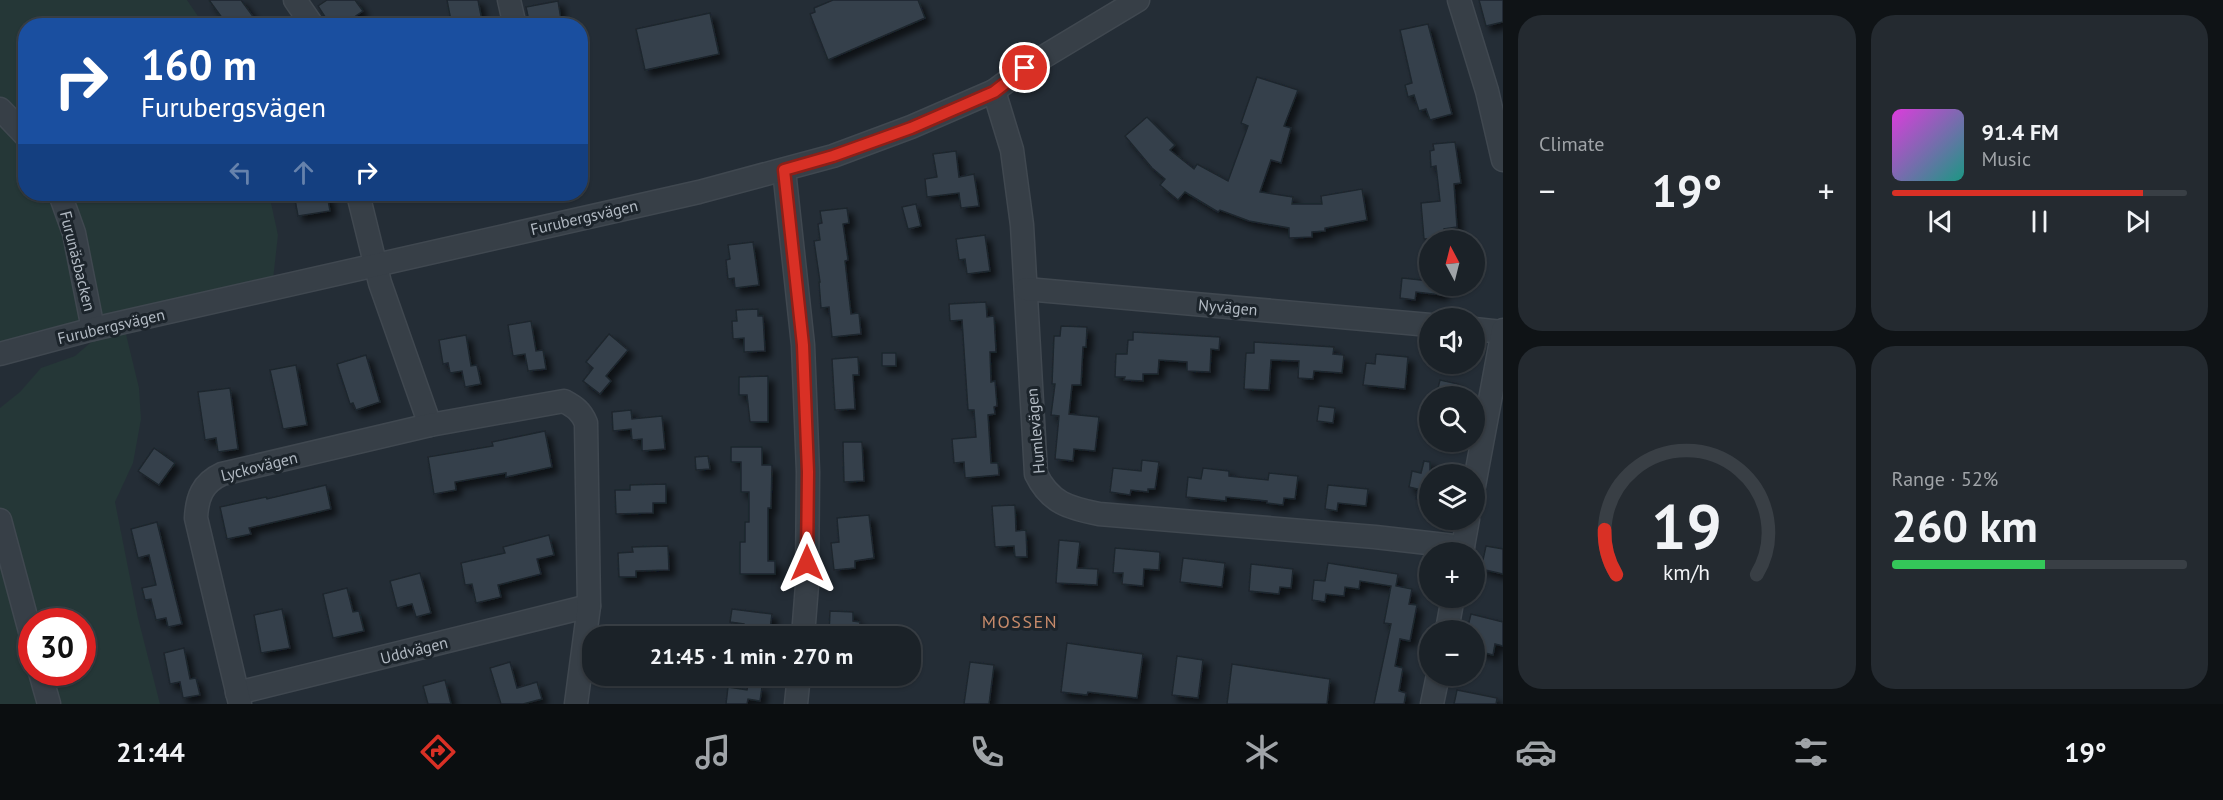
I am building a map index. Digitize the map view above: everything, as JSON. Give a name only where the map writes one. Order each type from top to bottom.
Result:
[{"type":"street","points":[[295,0],[307,18]]},
{"type":"street","points":[[509,0],[512,18]]},
{"type":"street","name":"Furubergsvägen","points":[[0,354],[93,329],[699,192],[784,170],[892,135],[994,92],[1025,68],[1138,0]]},
{"type":"street","points":[[1459,0],[1487,91],[1503,160]]},
{"type":"street","name":"Humlevägen","points":[[994,92],[1012,150],[1022,225],[1036,474],[1043,489],[1058,501],[1074,509],[1099,514],[1375,537],[1419,544]]},
{"type":"street","points":[[0,109],[18,128]]},
{"type":"street","points":[[784,170],[803,345],[808,472],[807,585],[804,626]]},
{"type":"street","name":"Furunäsbacken","points":[[63,201],[74,233],[93,329]]},
{"type":"street","points":[[360,201],[374,264],[430,425]]},
{"type":"street","name":"Nyvägen","points":[[1026,289],[1419,324]]},
{"type":"street","points":[[1478,464],[1503,331],[1485,330]]},
{"type":"street","name":"Lyckovägen","points":[[239,699],[196,518],[197,499],[214,478],[222,474],[430,425],[564,401],[577,408],[586,423],[589,606],[576,704]]},
{"type":"street","points":[[0,520],[24,608]]},
{"type":"street","name":"Uddvägen","points":[[239,699],[589,606]]},
{"type":"street","points":[[44,686],[49,704]]},
{"type":"street","points":[[796,704],[798,686]]},
{"type":"street","points":[[1432,704],[1436,686]]},
{"type":"shaded area","points":[[0,0],[187,0],[199,18],[18,18],[18,201],[271,201],[278,235],[272,289],[0,350]]},
{"type":"shaded area","points":[[125,330],[139,388],[141,419],[133,463],[115,502],[138,618],[160,704],[0,704],[0,408],[20,392],[41,368],[75,356],[96,338]]},
{"type":"building","points":[[209,0],[241,0],[254,18],[222,18]]},
{"type":"building","points":[[327,0],[355,0],[363,11],[353,18],[326,18],[318,6]]},
{"type":"building","points":[[447,0],[478,0],[481,18],[450,18]]},
{"type":"building","points":[[833,0],[918,0],[925,18],[828,60],[810,14],[815,12],[814,8]]},
{"type":"building","points":[[1479,0],[1503,0],[1503,22],[1486,26]]},
{"type":"building","points":[[558,1],[561,18],[528,18],[526,7]]},
{"type":"building","points":[[710,13],[719,54],[645,70],[636,29]]},
{"type":"building","points":[[1428,24],[1452,114],[1430,120],[1426,109],[1419,111],[1414,95],[1408,97],[1405,85],[1412,83],[1400,30]]},
{"type":"building","points":[[1257,77],[1298,90],[1284,126],[1291,128],[1281,163],[1271,160],[1260,192],[1293,197],[1292,204],[1322,204],[1321,196],[1362,189],[1367,220],[1312,232],[1312,237],[1289,238],[1289,228],[1249,221],[1220,210],[1218,212],[1185,192],[1178,200],[1160,185],[1165,179],[1152,168],[1125,136],[1147,117],[1175,145],[1170,150],[1194,169],[1197,164],[1228,181],[1248,126],[1241,123]]},
{"type":"building","points":[[1455,142],[1461,183],[1454,184],[1457,227],[1444,230],[1423,230],[1421,203],[1440,201],[1436,166],[1431,167],[1430,151],[1434,150],[1433,144]]},
{"type":"building","points":[[956,151],[959,177],[974,174],[979,206],[961,208],[959,193],[927,197],[925,179],[937,177],[933,154]]},
{"type":"building","points":[[295,201],[328,201],[330,211],[298,216]]},
{"type":"building","points":[[916,204],[921,226],[908,229],[902,207]]},
{"type":"building","points":[[847,208],[849,223],[843,224],[848,260],[845,261],[851,314],[859,313],[861,334],[832,337],[829,307],[821,308],[814,241],[820,240],[818,224],[822,223],[820,211]]},
{"type":"building","points":[[985,235],[990,271],[967,274],[965,259],[959,260],[956,239]]},
{"type":"building","points":[[753,242],[759,285],[735,288],[734,278],[728,279],[726,260],[730,259],[728,245]]},
{"type":"building","points":[[1402,278],[1419,280],[1419,292],[1416,292],[1415,300],[1400,298]]},
{"type":"building","points":[[986,302],[987,317],[994,316],[996,352],[990,352],[991,382],[995,381],[997,406],[994,407],[995,414],[988,415],[991,463],[998,463],[999,475],[965,478],[964,462],[954,463],[952,439],[976,437],[974,410],[968,410],[962,320],[950,321],[949,304]]},
{"type":"building","points":[[758,309],[758,316],[763,316],[765,351],[744,352],[744,338],[733,339],[732,321],[737,321],[736,310]]},
{"type":"building","points":[[531,321],[536,351],[543,350],[546,369],[528,371],[525,354],[513,356],[508,325]]},
{"type":"building","points":[[1061,326],[1087,327],[1086,347],[1083,347],[1081,385],[1072,385],[1069,414],[1099,417],[1095,451],[1074,449],[1073,461],[1055,459],[1059,416],[1051,415],[1055,384],[1052,384],[1054,336],[1060,336]]},
{"type":"building","points":[[1133,332],[1220,337],[1219,350],[1211,349],[1210,372],[1187,371],[1187,362],[1159,360],[1158,374],[1143,374],[1143,381],[1124,380],[1125,377],[1115,377],[1116,354],[1127,354],[1128,340],[1133,340]]},
{"type":"building","points":[[609,334],[628,350],[606,376],[611,381],[600,394],[583,381],[593,368],[586,362]]},
{"type":"building","points":[[466,335],[471,366],[477,365],[481,384],[465,387],[462,371],[450,373],[448,363],[443,364],[439,340]]},
{"type":"building","points":[[1254,342],[1334,347],[1333,354],[1344,355],[1342,373],[1314,371],[1313,379],[1298,378],[1299,361],[1271,360],[1269,390],[1244,389],[1246,353],[1254,353]]},
{"type":"building","points":[[882,353],[896,353],[896,366],[882,366]]},
{"type":"building","points":[[1376,354],[1408,357],[1405,389],[1363,385],[1366,363],[1375,364]]},
{"type":"building","points":[[366,355],[380,402],[356,410],[353,403],[350,404],[337,364]]},
{"type":"building","points":[[858,357],[859,375],[853,375],[855,409],[835,410],[832,359]]},
{"type":"building","points":[[296,365],[307,425],[283,429],[270,370]]},
{"type":"building","points":[[768,376],[768,422],[750,422],[747,395],[739,395],[739,377]]},
{"type":"building","points":[[1440,380],[1458,384],[1458,386],[1438,386]]},
{"type":"building","points":[[230,388],[238,449],[218,452],[216,438],[205,440],[198,392]]},
{"type":"building","points":[[1319,406],[1335,408],[1333,423],[1317,421]]},
{"type":"building","points":[[631,410],[632,419],[662,416],[665,449],[642,451],[642,439],[632,440],[631,429],[613,431],[612,412]]},
{"type":"building","points":[[545,431],[552,467],[506,477],[506,473],[455,482],[456,490],[434,494],[428,457],[493,446],[492,442]]},
{"type":"building","points":[[843,442],[862,442],[864,481],[844,482]]},
{"type":"building","points":[[731,447],[762,447],[762,465],[772,465],[771,508],[768,508],[768,561],[775,561],[775,574],[740,574],[740,542],[745,542],[745,522],[749,522],[749,492],[741,492],[741,462],[731,462]]},
{"type":"building","points":[[154,448],[175,463],[159,485],[138,471]]},
{"type":"building","points":[[708,456],[710,469],[696,470],[695,457]]},
{"type":"building","points":[[1142,460],[1159,462],[1155,489],[1148,489],[1148,492],[1131,490],[1130,495],[1110,492],[1113,468],[1141,471]]},
{"type":"building","points":[[1203,468],[1229,471],[1229,476],[1268,480],[1269,473],[1298,476],[1295,499],[1284,498],[1283,505],[1226,497],[1226,501],[1186,497],[1188,477],[1201,479]]},
{"type":"building","points":[[1412,471],[1419,473],[1419,500],[1416,499],[1418,489],[1409,487]]},
{"type":"building","points":[[666,484],[666,503],[653,503],[653,513],[616,514],[615,490],[630,490],[630,485]]},
{"type":"building","points":[[326,485],[331,509],[249,528],[251,534],[227,539],[220,507]]},
{"type":"building","points":[[1328,485],[1368,489],[1366,506],[1338,503],[1337,511],[1325,509]]},
{"type":"building","points":[[1015,505],[1016,531],[1026,530],[1027,557],[1015,557],[1014,546],[995,547],[992,506]]},
{"type":"building","points":[[869,515],[874,558],[855,561],[855,568],[834,570],[831,543],[839,542],[837,518]]},
{"type":"building","points":[[157,522],[182,624],[168,627],[166,618],[156,620],[151,599],[145,600],[142,588],[156,585],[149,555],[138,558],[131,529]]},
{"type":"building","points":[[549,535],[554,555],[537,559],[541,574],[498,585],[501,597],[476,603],[472,584],[465,585],[461,563],[505,553],[503,547]]},
{"type":"building","points":[[1059,540],[1080,542],[1077,568],[1098,569],[1097,585],[1056,583]]},
{"type":"building","points":[[668,546],[669,570],[636,571],[636,577],[619,577],[618,553],[633,552],[632,547]]},
{"type":"building","points":[[1486,546],[1503,549],[1503,574],[1485,570]]},
{"type":"building","points":[[1115,548],[1160,552],[1159,570],[1144,569],[1143,586],[1122,584],[1123,573],[1113,573]]},
{"type":"building","points":[[1183,558],[1225,563],[1222,587],[1180,582]]},
{"type":"building","points":[[1328,563],[1398,574],[1396,586],[1412,589],[1409,604],[1417,605],[1410,641],[1400,639],[1395,666],[1403,668],[1399,691],[1406,693],[1404,704],[1374,704],[1391,624],[1384,623],[1391,586],[1360,581],[1359,589],[1345,587],[1344,596],[1326,594],[1325,602],[1312,600],[1314,580],[1325,581]]},
{"type":"building","points":[[1251,564],[1293,569],[1291,588],[1280,587],[1279,594],[1249,591]]},
{"type":"building","points":[[420,573],[431,613],[416,617],[412,604],[397,608],[390,581]]},
{"type":"building","points":[[347,588],[353,612],[359,611],[364,631],[333,638],[323,594]]},
{"type":"building","points":[[282,609],[290,648],[261,653],[254,615]]},
{"type":"building","points":[[732,609],[772,614],[770,626],[744,626],[744,624],[730,622]]},
{"type":"building","points":[[830,611],[853,612],[853,621],[860,622],[860,626],[829,626]]},
{"type":"building","points":[[1471,614],[1503,622],[1503,646],[1495,644],[1493,655],[1485,653],[1485,620],[1470,620]]},
{"type":"building","points":[[1067,643],[1143,654],[1137,698],[1088,692],[1087,695],[1061,692]]},
{"type":"building","points":[[184,648],[190,679],[196,678],[200,695],[183,698],[180,682],[170,684],[164,653]]},
{"type":"building","points":[[1177,656],[1203,660],[1198,698],[1172,695]]},
{"type":"building","points":[[510,662],[517,688],[537,682],[542,699],[523,704],[501,704],[490,668]]},
{"type":"building","points":[[970,662],[994,665],[989,704],[964,704]]},
{"type":"building","points":[[1232,664],[1330,679],[1327,704],[1227,704]]},
{"type":"building","points":[[445,680],[451,704],[428,704],[423,686]]},
{"type":"building","points":[[748,686],[762,687],[760,701],[748,699],[747,704],[726,704],[728,687],[747,690]]},
{"type":"building","points":[[1457,690],[1497,698],[1496,704],[1454,704]]},
{"type":"district","name":"MOSSEN","points":[[1020,621]]},
{"type":"route","points":[[807,563],[808,472],[803,345],[784,170],[833,156],[911,128],[994,92],[1025,68]]}]
